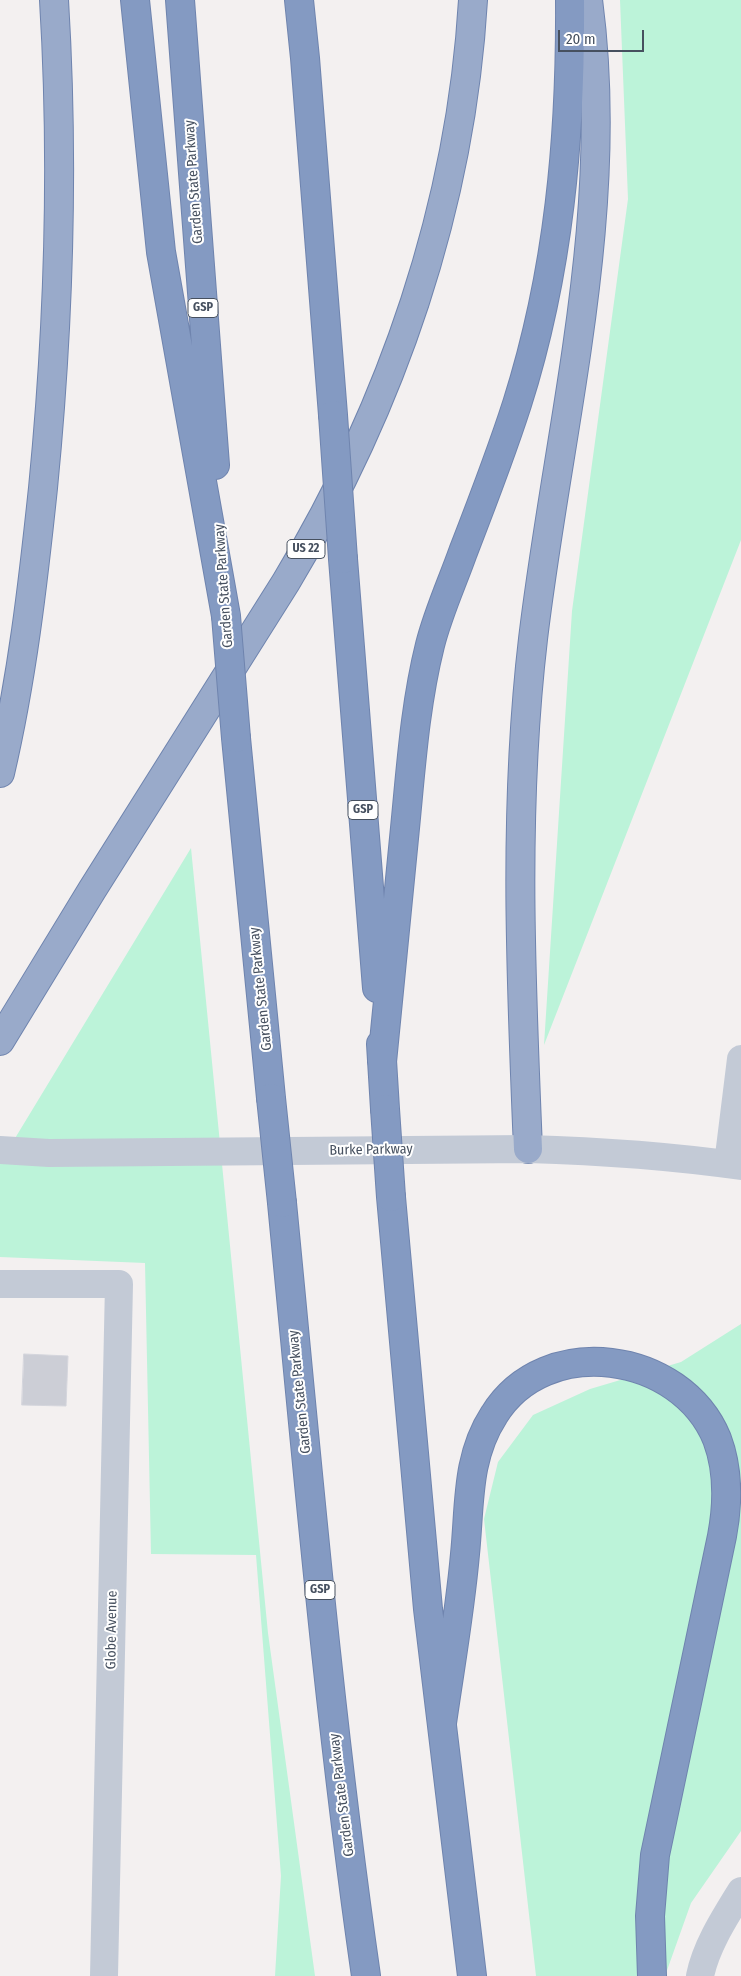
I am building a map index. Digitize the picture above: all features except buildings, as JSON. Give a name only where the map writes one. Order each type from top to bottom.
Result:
[{"type":"highway","points":[[0,773],[21,662],[32,582],[52,385],[60,191],[54,0]]},
{"type":"highway","points":[[135,0],[161,252],[226,616]]},
{"type":"highway","name":"Garden State Parkway","points":[[180,0],[236,738],[324,1634],[350,1864],[366,1976]]},
{"type":"highway","name":"GSP","points":[[299,0],[333,415],[384,1109],[416,1491],[472,1976]]},
{"type":"highway","name":"US 22","points":[[0,1041],[92,890],[315,534],[362,439],[406,330],[443,199],[467,69],[473,0]]},
{"type":"highway","points":[[382,1062],[411,765],[422,684],[431,643],[443,607],[518,402],[539,329],[554,254],[567,142],[570,0]]},
{"type":"highway","points":[[528,1149],[520,902],[522,759],[534,637],[581,313],[592,212],[596,107],[588,0]]},
{"type":"highway","points":[[442,1723],[465,1554],[471,1474],[480,1443],[494,1413],[514,1391],[541,1372],[572,1362],[607,1361],[655,1376],[670,1384],[697,1408],[708,1423],[722,1457],[727,1494],[724,1522],[656,1855],[650,1916],[652,1976]]},
{"type":"street","points":[[734,1165],[741,1059]]},
{"type":"street","name":"Burke Parkway","points":[[0,1150],[49,1152],[528,1149],[605,1152],[734,1165]]},
{"type":"street","name":"Globe Avenue","points":[[0,1284],[119,1284],[104,1976]]},
{"type":"street","points":[[700,1976],[718,1931],[741,1891]]},
{"type":"green space","points":[[620,0],[741,0],[741,540],[544,1045],[572,611],[628,199]]},
{"type":"green space","points":[[191,848],[268,1633],[315,1976],[275,1976],[281,1876],[256,1555],[151,1554],[145,1263],[0,1257],[0,1163]]},
{"type":"green space","points":[[741,1324],[741,1831],[691,1903],[665,1976],[536,1976],[484,1519],[498,1462],[533,1415],[590,1389],[681,1362]]}]
